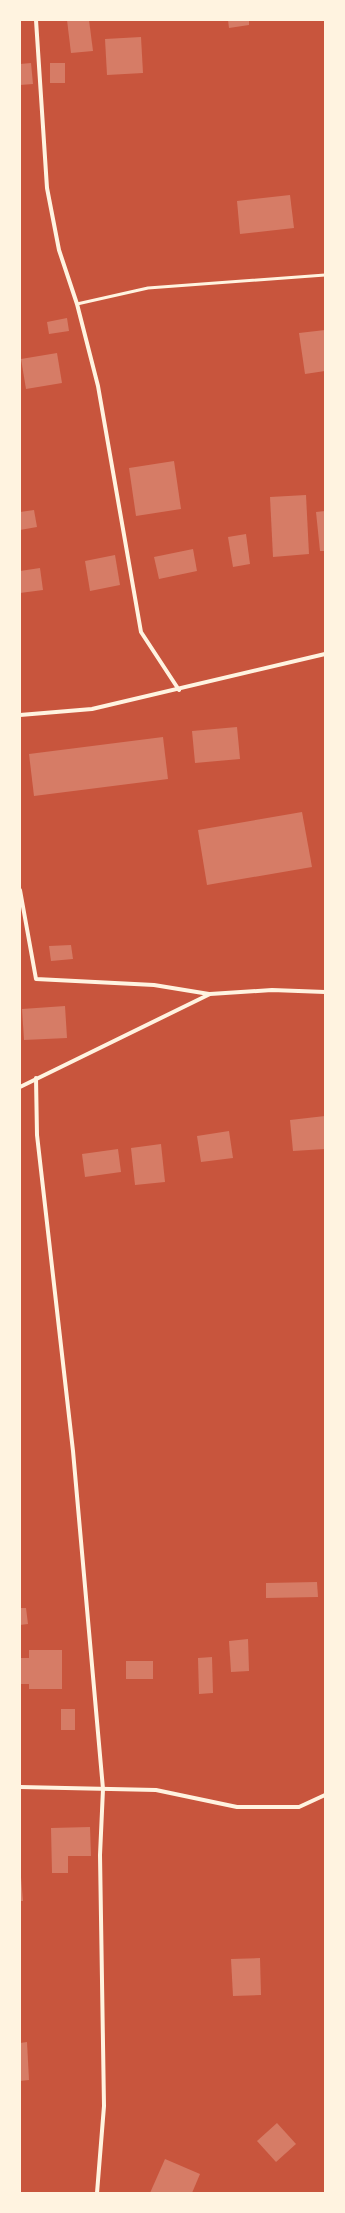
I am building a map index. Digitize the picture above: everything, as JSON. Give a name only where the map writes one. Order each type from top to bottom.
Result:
[{"type":"street","points":[[36,20],[47,188],[59,250],[77,304],[98,386],[141,632],[179,690]]},
{"type":"street","points":[[20,715],[92,709],[179,690],[325,654]]},
{"type":"street","points":[[20,890],[36,979],[154,984],[210,994],[272,990],[325,992]]},
{"type":"street","points":[[20,1087],[210,994]]},
{"type":"street","points":[[36,1078],[37,1135],[73,1451],[103,1789],[100,1855],[104,2106],[97,2193]]},
{"type":"street","points":[[20,1787],[156,1790],[236,1807],[299,1807],[325,1795]]},
{"type":"lane","points":[[77,304],[148,288],[325,275]]},
{"type":"building","points":[[67,20],[89,20],[93,51],[71,53]]},
{"type":"building","points":[[228,20],[249,20],[249,25],[229,28]]},
{"type":"building","points":[[141,37],[143,73],[107,75],[105,39]]},
{"type":"building","points":[[31,63],[33,84],[20,85],[20,64]]},
{"type":"building","points":[[50,63],[65,63],[65,83],[50,83]]},
{"type":"building","points":[[290,195],[294,228],[240,234],[237,201]]},
{"type":"building","points":[[67,318],[69,331],[49,334],[47,322]]},
{"type":"building","points":[[325,330],[325,371],[305,374],[299,333]]},
{"type":"building","points":[[57,353],[62,383],[26,389],[21,359]]},
{"type":"building","points":[[174,461],[181,509],[136,516],[129,468]]},
{"type":"building","points":[[306,495],[309,554],[273,557],[270,497]]},
{"type":"building","points":[[34,510],[37,527],[20,530],[20,512]]},
{"type":"building","points":[[325,511],[325,551],[320,551],[316,512]]},
{"type":"building","points":[[246,534],[250,564],[233,567],[228,537]]},
{"type":"building","points":[[193,549],[197,571],[159,579],[154,557]]},
{"type":"building","points":[[115,555],[120,585],[90,591],[85,561]]},
{"type":"building","points":[[40,568],[43,590],[20,593],[20,571]]},
{"type":"building","points":[[237,727],[240,759],[195,763],[192,731]]},
{"type":"building","points":[[163,737],[168,779],[34,796],[29,754]]},
{"type":"building","points":[[302,812],[312,867],[207,885],[198,830]]},
{"type":"building","points":[[71,945],[73,959],[51,961],[49,946]]},
{"type":"building","points":[[65,1006],[67,1038],[24,1040],[22,1009]]},
{"type":"building","points":[[325,1116],[325,1149],[293,1151],[290,1120]]},
{"type":"building","points":[[229,1131],[233,1158],[201,1162],[197,1136]]},
{"type":"building","points":[[161,1144],[165,1182],[135,1185],[131,1148]]},
{"type":"building","points":[[118,1149],[121,1172],[85,1177],[82,1154]]},
{"type":"building","points":[[317,1582],[318,1597],[266,1598],[266,1583]]},
{"type":"building","points":[[20,1608],[26,1608],[28,1624],[20,1625]]},
{"type":"building","points":[[248,1639],[249,1671],[231,1672],[229,1641]]},
{"type":"building","points":[[29,1650],[62,1650],[62,1689],[29,1689],[29,1684],[20,1684],[20,1658],[29,1658]]},
{"type":"building","points":[[212,1657],[213,1693],[199,1694],[198,1658]]},
{"type":"building","points":[[126,1661],[153,1661],[153,1679],[126,1679]]},
{"type":"building","points":[[61,1709],[75,1709],[75,1730],[61,1730]]},
{"type":"building","points":[[90,1827],[91,1856],[68,1856],[68,1873],[52,1873],[51,1828]]},
{"type":"building","points":[[21,1877],[23,1901],[20,1901]]},
{"type":"building","points":[[260,1958],[261,1995],[233,1996],[231,1959]]},
{"type":"building","points":[[27,2042],[29,2080],[20,2081],[20,2043]]},
{"type":"building","points":[[277,2123],[296,2144],[276,2162],[257,2141]]},
{"type":"building","points":[[165,2159],[200,2174],[192,2193],[150,2193]]}]
